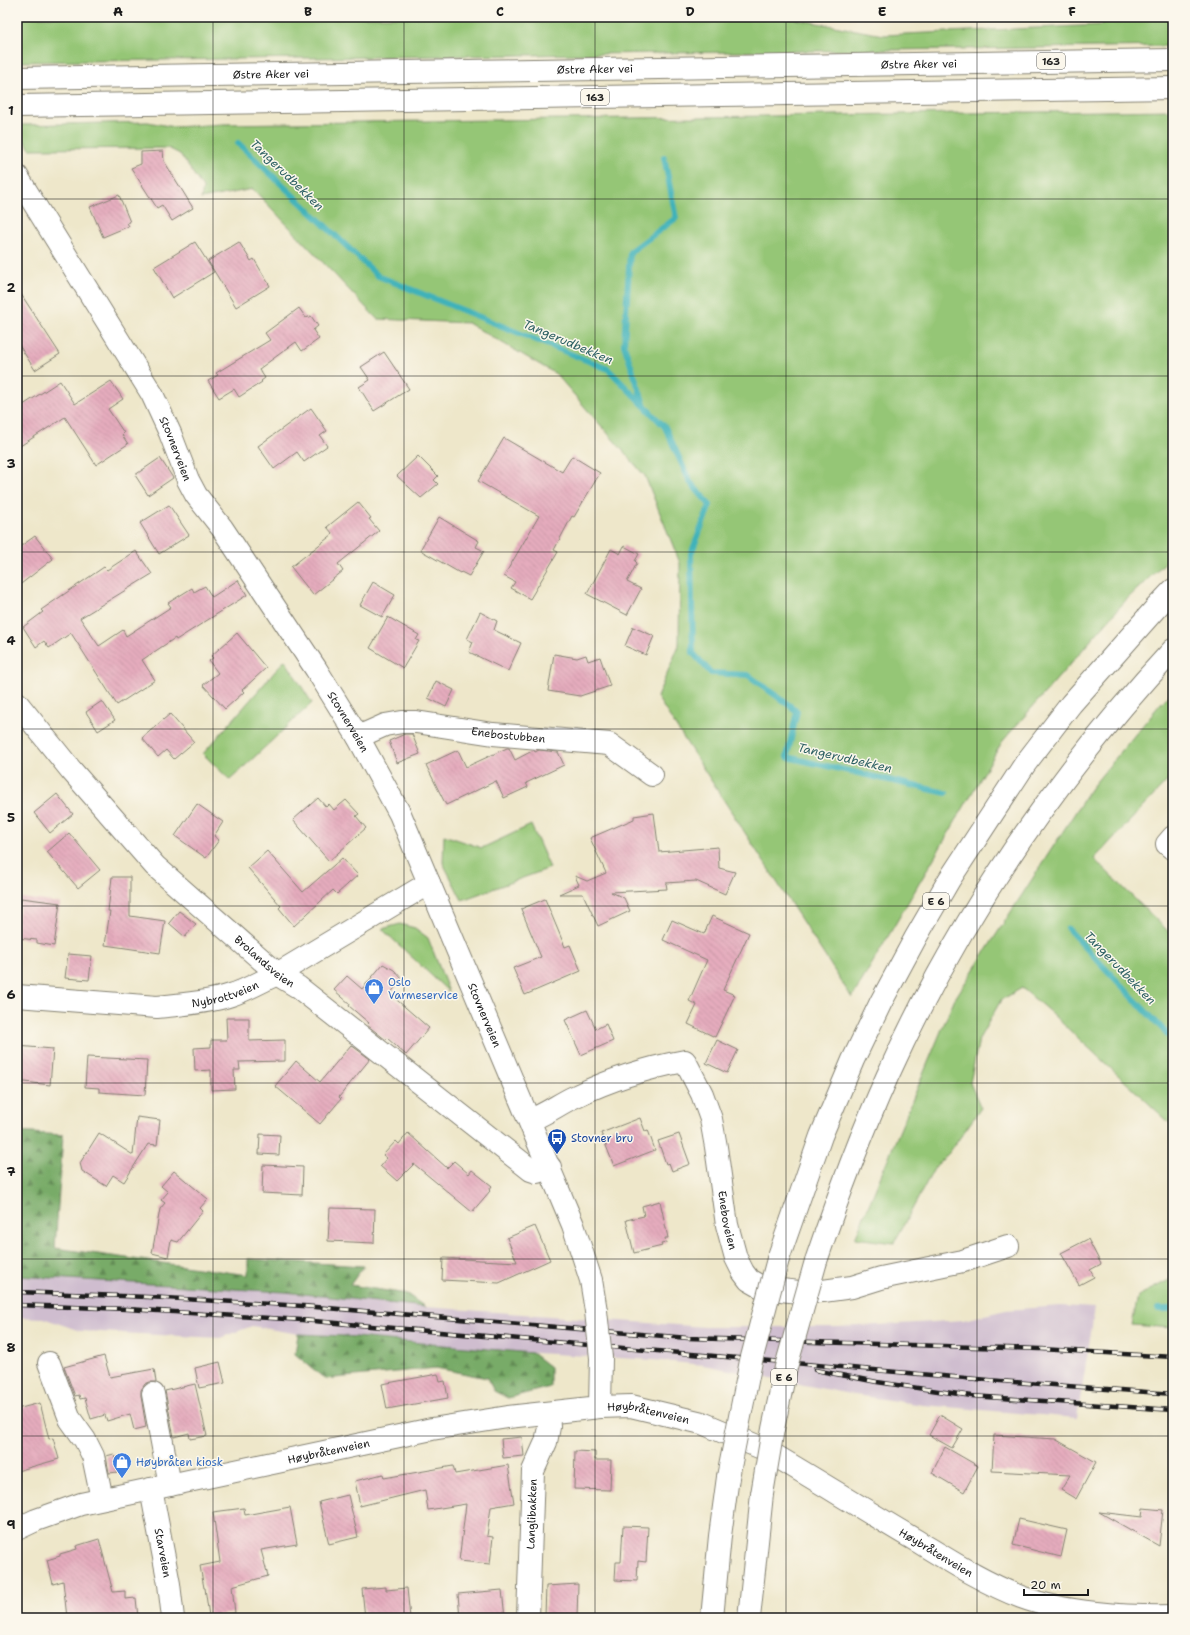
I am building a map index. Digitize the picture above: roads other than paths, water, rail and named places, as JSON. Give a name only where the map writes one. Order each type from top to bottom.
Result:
[{"type":"main road","name":"Østre Aker vei","points":[[17,78],[1173,60]]},
{"type":"main road","name":"163","points":[[17,106],[1173,88]]},
{"type":"main road","name":"Stovnerveien","points":[[17,176],[152,394],[170,433],[188,480],[196,495],[222,528],[316,669],[358,737],[400,814],[550,1167],[583,1253],[591,1280],[596,1311],[601,1358],[600,1407]]},
{"type":"main road","name":"E 6","points":[[712,1618],[720,1536],[728,1476],[751,1361],[778,1259],[821,1136],[853,1060],[881,1002],[916,936],[949,880],[1025,764],[1057,722],[1112,656],[1173,590]]},
{"type":"main road","name":"E 6","points":[[749,1618],[762,1494],[773,1429],[786,1367],[816,1261],[857,1146],[887,1076],[948,958],[980,901],[1020,840],[1102,730],[1173,650]]},
{"type":"main road","name":"Brolandsveien","points":[[17,703],[71,770],[155,866],[277,974],[298,987],[531,1170],[537,1172],[550,1167]]},
{"type":"main road","name":"Enebostubben","points":[[358,737],[385,725],[402,722],[416,722],[493,734],[609,744],[652,775]]},
{"type":"main road","points":[[1173,837],[1167,844],[1173,849]]},
{"type":"main road","name":"Nybrottveien","points":[[17,996],[148,1006],[177,1006],[231,995],[277,974],[429,883]]},
{"type":"main road","name":"Eneboveien","points":[[530,1120],[542,1116],[571,1098],[610,1081],[660,1066],[685,1061],[702,1094],[711,1120],[727,1225],[736,1258],[749,1280],[763,1288],[799,1292],[823,1291],[964,1261],[1008,1246]]},
{"type":"main road","points":[[49,1362],[67,1413],[85,1440],[93,1456],[102,1499]]},
{"type":"main road","name":"Starveien","points":[[153,1394],[160,1487],[173,1618]]},
{"type":"main road","name":"Høybråtenveien","points":[[17,1529],[60,1511],[102,1499],[432,1429],[477,1421],[600,1407],[631,1406],[702,1423],[742,1438],[764,1449],[980,1579],[1048,1611],[1149,1617],[1173,1616]]},
{"type":"main road","name":"Langlibakken","points":[[528,1618],[533,1471],[546,1442],[549,1427],[548,1413]]},
{"type":"waterway","name":"Tangerudbekken","points":[[238,143],[378,276],[608,369],[665,427],[690,482],[710,505],[691,554],[693,653],[711,673],[748,675],[797,711],[787,757],[946,793]]},
{"type":"waterway","points":[[644,404],[624,345],[630,252],[676,218],[664,157]]},
{"type":"waterway","name":"Tangerudbekken","points":[[1068,929],[1173,1040]]},
{"type":"waterway","points":[[1158,1309],[1173,1309]]},
{"type":"railway","points":[[17,1292],[148,1297],[303,1306],[688,1338],[1041,1349],[1173,1357]]},
{"type":"railway","points":[[17,1305],[127,1309],[302,1320],[988,1380],[1173,1394]]},
{"type":"railway","points":[[815,1370],[877,1382],[972,1396],[1173,1410]]},
{"type":"place","name":"Oslo Varmeservice","points":[[374,1005]]},
{"type":"place","name":"Stovner bru","points":[[557,1155]]},
{"type":"place","name":"Høybråten kiosk","points":[[122,1479]]}]
